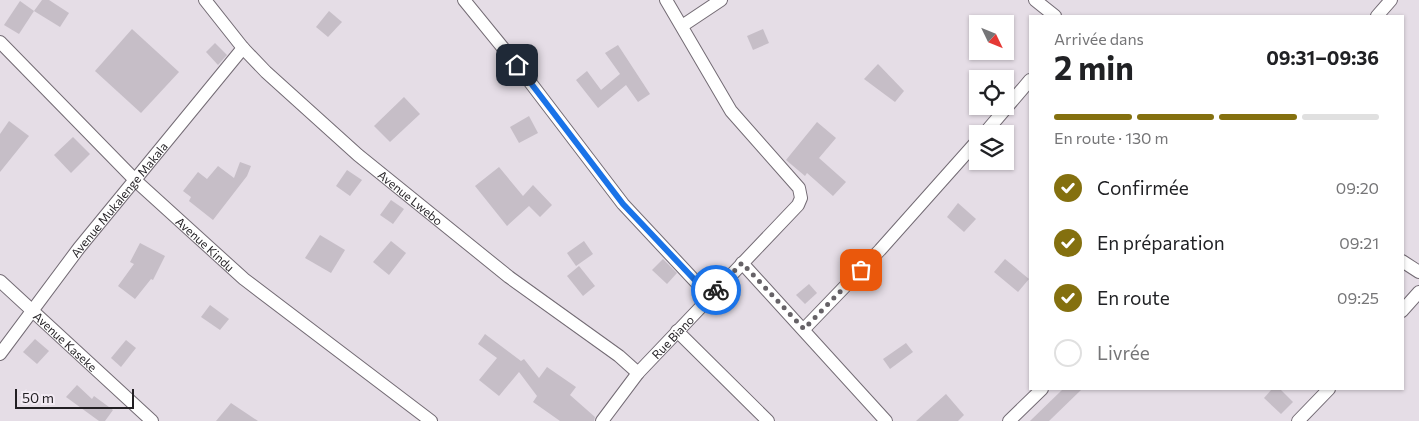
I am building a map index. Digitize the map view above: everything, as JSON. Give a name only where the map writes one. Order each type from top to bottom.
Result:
[{"type":"street","name":"Avenue Lwebo","points":[[205,0],[266,72],[358,155],[479,254],[598,340],[638,373]]},
{"type":"street","points":[[464,0],[517,65],[623,204],[710,296]]},
{"type":"street","points":[[666,0],[682,26],[721,0]]},
{"type":"street","points":[[1378,15],[1391,0]]},
{"type":"street","points":[[1042,2],[1054,15]]},
{"type":"street","name":"Rue Biano","points":[[602,421],[638,373],[798,205],[802,198],[799,188],[732,111],[682,26]]},
{"type":"street","name":"Avenue Kindu","points":[[0,42],[136,181],[244,279],[431,421]]},
{"type":"street","name":"Avenue Mukalenge Makala","points":[[0,354],[79,248],[244,48]]},
{"type":"street","points":[[992,125],[1029,81]]},
{"type":"street","points":[[804,329],[874,256],[969,150]]},
{"type":"street","points":[[1404,262],[1419,272]]},
{"type":"street","points":[[742,263],[886,421]]},
{"type":"street","name":"Avenue Kaseke","points":[[0,280],[152,421]]},
{"type":"street","points":[[1404,309],[1419,292]]},
{"type":"street","points":[[677,331],[768,421]]},
{"type":"street","points":[[1009,421],[1041,390]]},
{"type":"street","points":[[1298,421],[1328,390]]},
{"type":"building","points":[[42,0],[49,0],[69,13],[60,27],[34,11]]},
{"type":"building","points":[[20,1],[34,11],[19,34],[4,25]]},
{"type":"building","points":[[329,11],[342,22],[328,37],[316,27]]},
{"type":"building","points":[[132,29],[179,72],[141,113],[95,71]]},
{"type":"building","points":[[763,29],[769,43],[753,50],[747,36]]},
{"type":"building","points":[[215,43],[227,55],[218,65],[206,52]]},
{"type":"building","points":[[618,45],[650,94],[638,102],[626,85],[598,108],[576,80],[587,71],[601,90],[620,74],[605,53]]},
{"type":"building","points":[[878,64],[904,91],[895,102],[864,79]]},
{"type":"building","points":[[404,97],[420,114],[390,142],[374,126]]},
{"type":"building","points":[[529,116],[538,133],[519,143],[510,127]]},
{"type":"building","points":[[9,121],[29,136],[0,172],[0,134]]},
{"type":"building","points":[[817,122],[836,138],[819,158],[846,182],[833,196],[807,173],[805,176],[786,160]]},
{"type":"building","points":[[73,137],[90,154],[71,173],[54,155]]},
{"type":"building","points":[[240,162],[251,166],[247,176],[213,220],[189,201],[191,197],[183,191],[198,172],[207,179],[218,166],[234,178]]},
{"type":"building","points":[[499,167],[523,196],[533,185],[552,205],[540,217],[529,206],[507,226],[475,186]]},
{"type":"building","points":[[347,170],[362,180],[350,196],[336,186]]},
{"type":"building","points":[[391,200],[404,209],[393,224],[380,215]]},
{"type":"building","points":[[958,203],[976,219],[964,232],[947,217]]},
{"type":"building","points":[[320,235],[345,250],[331,273],[305,258]]},
{"type":"building","points":[[391,241],[406,253],[389,275],[373,262]]},
{"type":"building","points":[[584,241],[593,254],[576,266],[567,253]]},
{"type":"building","points":[[140,243],[165,256],[153,280],[151,279],[135,299],[118,286],[134,264],[130,262]]},
{"type":"building","points":[[663,259],[677,273],[667,284],[652,270]]},
{"type":"building","points":[[1005,259],[1029,279],[1018,292],[994,272]]},
{"type":"building","points":[[579,266],[595,286],[583,296],[567,276]]},
{"type":"building","points":[[809,284],[817,293],[805,304],[796,295]]},
{"type":"building","points":[[210,305],[229,319],[220,330],[201,317]]},
{"type":"building","points":[[485,334],[521,361],[524,359],[539,378],[547,367],[576,387],[570,395],[595,417],[594,421],[560,421],[533,402],[537,396],[519,372],[499,396],[479,380],[497,358],[478,344]]},
{"type":"building","points":[[35,339],[49,351],[37,364],[23,352]]},
{"type":"building","points":[[126,340],[136,348],[121,367],[111,358]]},
{"type":"building","points":[[906,343],[913,352],[890,369],[883,359]]},
{"type":"building","points":[[77,385],[92,399],[94,396],[113,410],[105,421],[99,421],[66,397]]},
{"type":"building","points":[[1062,390],[1081,390],[1049,421],[1030,421]]},
{"type":"building","points":[[1271,390],[1281,390],[1293,402],[1281,414],[1264,398]]},
{"type":"building","points":[[946,394],[964,415],[958,421],[916,421]]},
{"type":"building","points":[[231,403],[258,421],[216,421]]},
{"type":"way so far","points":[[716,290],[742,263],[804,329],[861,270]]},
{"type":"route","points":[[517,65],[576,144],[640,224],[710,296],[716,290]]}]
